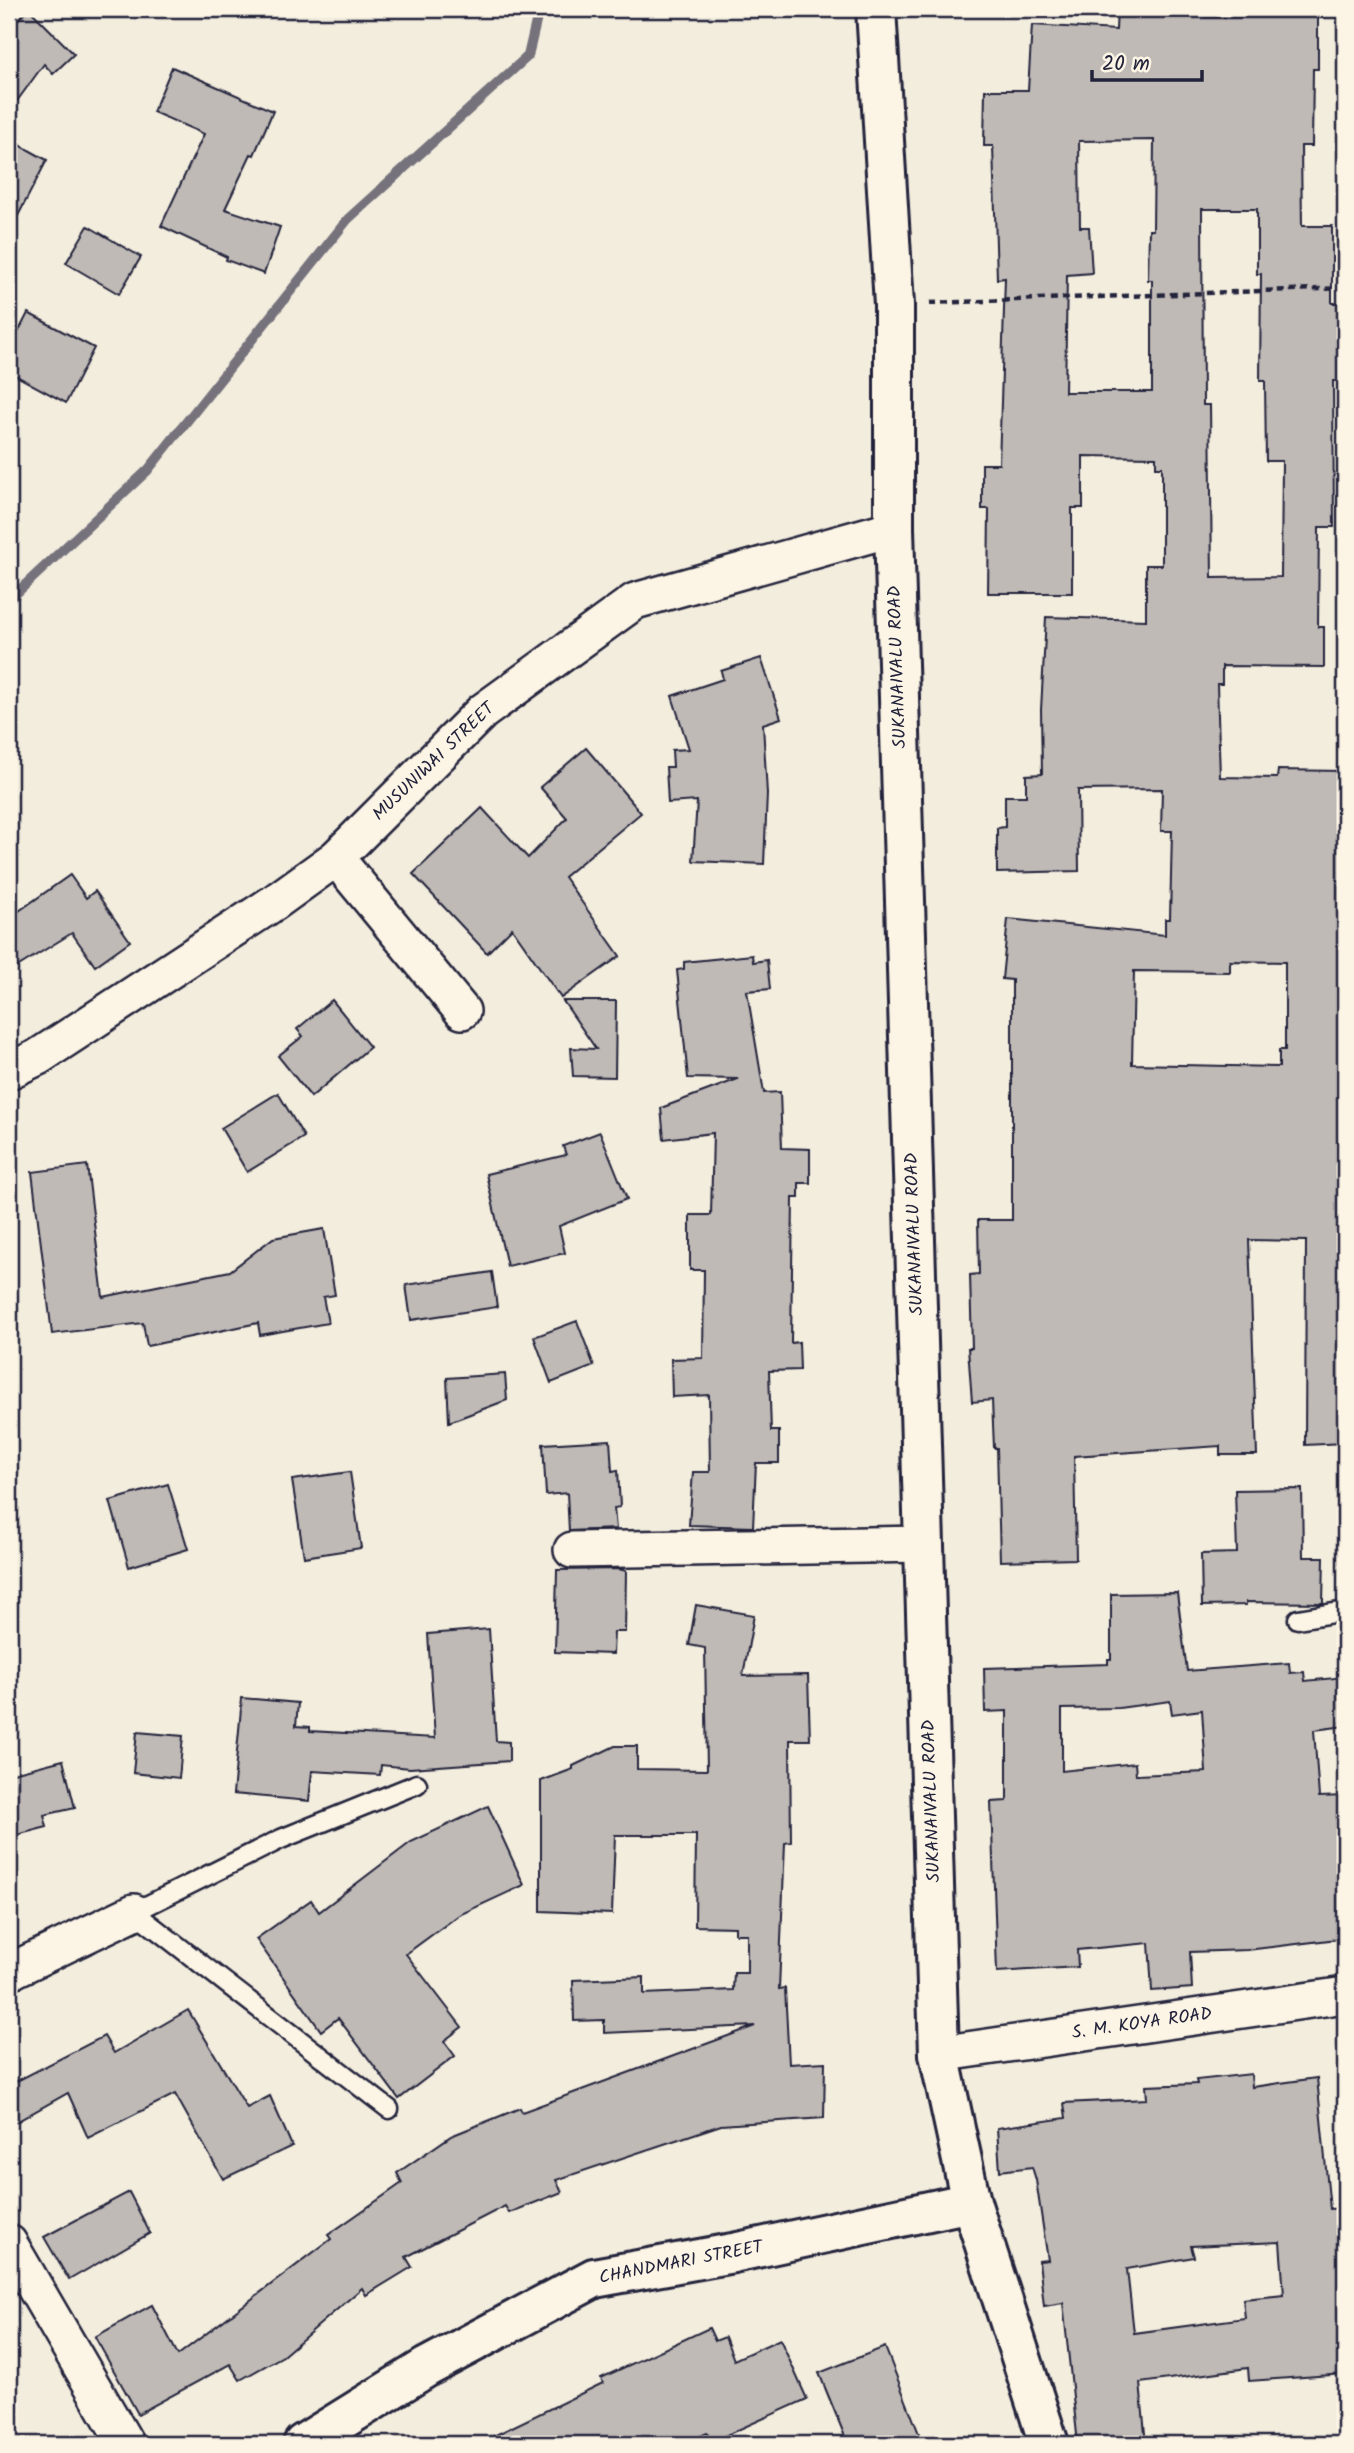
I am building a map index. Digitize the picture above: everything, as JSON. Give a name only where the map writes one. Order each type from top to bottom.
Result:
[{"type":"main road","name":"SUKANAIVALU ROAD","points":[[876,9],[894,305],[894,528],[939,2054],[971,2202],[1049,2444]]},
{"type":"main road","name":"CHANDMARI STREET","points":[[303,2444],[427,2367],[594,2278],[733,2253],[971,2202]]},
{"type":"street","name":"MUSUNIWAI STREET","points":[[9,1071],[61,1042],[275,902],[336,858],[482,712],[635,601],[894,528]]},
{"type":"street","points":[[336,858],[462,1011]]},
{"type":"street","points":[[572,1550],[924,1544]]},
{"type":"street","points":[[9,1972],[134,1912]]},
{"type":"street","name":"S. M. KOYA ROAD","points":[[939,2054],[1345,1995]]},
{"type":"street","points":[[9,2243],[126,2444]]},
{"type":"lane","points":[[1298,1619],[1345,1611]]},
{"type":"lane","points":[[389,2109],[134,1912],[281,1839],[417,1784]]},
{"type":"path","points":[[894,305],[1345,288]]},
{"type":"building","points":[[29,9],[74,54],[53,74],[44,64],[9,112],[9,28]]},
{"type":"building","points":[[1117,9],[1206,9],[1206,17],[1318,17],[1318,69],[1313,69],[1312,146],[1301,146],[1302,226],[1332,226],[1332,303],[1345,303],[1345,381],[1333,381],[1334,527],[1319,527],[1318,627],[1324,627],[1324,667],[1222,666],[1222,684],[1217,684],[1220,777],[1277,778],[1278,770],[1343,771],[1345,1443],[1305,1445],[1306,1241],[1249,1240],[1257,1455],[1220,1455],[1220,1446],[1074,1456],[1076,1559],[1000,1561],[997,1448],[994,1448],[992,1400],[972,1402],[968,1348],[972,1348],[970,1275],[979,1274],[978,1220],[1012,1220],[1012,980],[1002,979],[1008,919],[1165,935],[1165,919],[1170,919],[1172,831],[1161,831],[1162,789],[1078,790],[1079,871],[997,873],[997,828],[1005,827],[1005,796],[1026,796],[1026,775],[1042,774],[1041,710],[1046,617],[1146,620],[1146,565],[1162,565],[1162,467],[1156,467],[1156,457],[1083,456],[1083,508],[1072,508],[1072,593],[988,593],[989,509],[982,509],[982,464],[999,464],[1005,278],[997,279],[993,146],[984,146],[985,90],[1028,90],[1032,25],[1116,30]],"holes":[[[1154,140],[1153,230],[1149,230],[1148,280],[1152,280],[1152,392],[1065,392],[1067,275],[1092,273],[1089,227],[1080,227],[1079,141]],[[1202,209],[1257,209],[1257,274],[1261,274],[1260,381],[1265,381],[1266,461],[1282,461],[1281,577],[1212,578],[1210,405],[1203,405]],[[1230,961],[1285,962],[1285,1050],[1279,1050],[1279,1067],[1132,1064],[1134,971],[1230,972]]]},
{"type":"building","points":[[172,67],[273,111],[254,155],[251,154],[225,209],[280,227],[264,274],[226,260],[227,257],[161,226],[204,134],[153,112]]},
{"type":"building","points":[[9,139],[47,160],[9,233]]},
{"type":"building","points":[[88,226],[141,257],[119,294],[66,263]]},
{"type":"building","points":[[28,313],[94,348],[66,403],[9,372],[9,350]]},
{"type":"building","points":[[761,658],[781,718],[763,724],[767,794],[764,864],[693,861],[697,801],[668,803],[666,767],[673,767],[672,750],[689,749],[672,696],[723,679],[721,671]]},
{"type":"building","points":[[586,748],[641,813],[564,877],[620,956],[561,998],[512,928],[487,953],[413,874],[482,808],[528,858],[567,818],[540,787]]},
{"type":"building","points":[[70,875],[86,898],[95,891],[130,941],[95,966],[72,933],[9,972],[9,918]]},
{"type":"building","points":[[752,955],[753,962],[767,960],[770,989],[747,991],[764,1093],[780,1092],[782,1148],[810,1149],[810,1183],[799,1183],[799,1198],[793,1198],[791,1343],[799,1342],[800,1370],[769,1371],[771,1431],[779,1431],[779,1463],[756,1463],[753,1527],[689,1525],[693,1472],[710,1472],[709,1395],[672,1397],[671,1359],[703,1358],[704,1270],[690,1270],[690,1215],[711,1215],[713,1133],[664,1139],[661,1108],[738,1079],[688,1078],[677,970],[684,969],[684,962]]},
{"type":"building","points":[[332,1000],[370,1047],[311,1097],[278,1056],[303,1036],[297,1029]]},
{"type":"building","points":[[563,1001],[616,1001],[615,1077],[573,1076],[571,1048],[596,1049]]},
{"type":"building","points":[[278,1093],[304,1137],[247,1172],[221,1128]]},
{"type":"building","points":[[600,1132],[627,1199],[559,1226],[565,1253],[507,1266],[486,1174],[566,1155],[563,1146]]},
{"type":"building","points":[[87,1165],[103,1297],[230,1271],[273,1238],[324,1229],[335,1295],[323,1297],[328,1323],[260,1335],[258,1323],[147,1346],[143,1323],[52,1334],[32,1172]]},
{"type":"building","points":[[492,1272],[497,1307],[411,1320],[406,1285]]},
{"type":"building","points":[[577,1321],[594,1366],[551,1383],[534,1337]]},
{"type":"building","points":[[505,1374],[507,1400],[449,1422],[447,1378]]},
{"type":"building","points":[[610,1440],[612,1471],[618,1470],[620,1507],[614,1508],[616,1529],[569,1531],[567,1493],[546,1495],[543,1444]]},
{"type":"building","points":[[350,1472],[361,1548],[304,1557],[292,1480]]},
{"type":"building","points":[[168,1484],[188,1549],[129,1567],[110,1501]]},
{"type":"building","points":[[1302,1489],[1303,1557],[1324,1557],[1323,1603],[1246,1602],[1246,1605],[1202,1606],[1201,1554],[1237,1553],[1235,1490]]},
{"type":"building","points":[[557,1570],[626,1571],[625,1632],[614,1632],[613,1654],[555,1652]]},
{"type":"building","points":[[1177,1593],[1187,1671],[1289,1663],[1290,1673],[1304,1672],[1305,1681],[1345,1677],[1345,1726],[1314,1730],[1319,1797],[1345,1796],[1345,1938],[1247,1950],[1190,1952],[1192,1988],[1152,1991],[1149,1943],[1077,1950],[1078,1967],[997,1972],[991,1802],[1007,1801],[1007,1711],[985,1712],[984,1668],[1108,1664],[1108,1659],[1111,1659],[1111,1594]],"holes":[[[1170,1701],[1172,1714],[1202,1710],[1206,1772],[1136,1775],[1135,1763],[1062,1771],[1062,1709],[1119,1708]]]},
{"type":"building","points":[[696,1605],[754,1615],[743,1676],[808,1675],[810,1740],[790,1740],[791,1842],[785,1843],[779,1989],[785,1988],[789,2064],[825,2062],[824,2118],[721,2125],[556,2180],[562,2192],[509,2213],[505,2206],[406,2257],[412,2267],[366,2295],[362,2288],[283,2356],[240,2380],[230,2364],[138,2414],[95,2337],[152,2305],[178,2355],[331,2239],[328,2235],[402,2183],[397,2173],[451,2136],[520,2108],[522,2112],[755,2026],[604,2033],[604,2020],[574,2021],[573,1980],[644,1977],[644,1994],[733,1990],[734,1973],[747,1973],[747,1934],[735,1934],[735,1927],[695,1926],[696,1835],[615,1835],[612,1914],[541,1911],[541,1781],[573,1769],[573,1766],[615,1746],[637,1746],[637,1769],[707,1770],[705,1648],[689,1645]]},
{"type":"building","points":[[489,1629],[496,1741],[509,1742],[509,1761],[410,1768],[381,1765],[380,1775],[312,1771],[309,1801],[233,1794],[242,1698],[298,1703],[296,1726],[310,1727],[310,1731],[435,1738],[428,1634]]},
{"type":"building","points":[[137,1732],[183,1736],[179,1778],[133,1773]]},
{"type":"building","points":[[63,1760],[75,1808],[44,1815],[47,1827],[9,1837],[9,1774]]},
{"type":"building","points":[[488,1806],[524,1885],[459,1915],[406,1954],[462,2027],[444,2041],[455,2056],[399,2099],[338,2018],[321,2031],[256,1939],[311,1900],[319,1912],[411,1842]]},
{"type":"building","points":[[188,2010],[247,2108],[270,2096],[292,2146],[223,2179],[175,2094],[88,2138],[68,2093],[9,2126],[9,2085],[104,2036],[114,2053]]},
{"type":"building","points":[[1251,2074],[1252,2087],[1317,2078],[1330,2209],[1345,2208],[1345,2374],[1249,2381],[1248,2368],[1140,2383],[1146,2444],[1078,2444],[1063,2303],[1044,2306],[1039,2261],[1048,2260],[1036,2180],[1032,2167],[1000,2171],[997,2128],[1066,2118],[1064,2103],[1147,2099],[1146,2086],[1197,2084],[1196,2080]],"holes":[[[1280,2242],[1284,2295],[1243,2299],[1245,2318],[1134,2333],[1127,2269],[1194,2257],[1191,2246]]]},
{"type":"building","points":[[129,2192],[150,2233],[69,2280],[44,2237]]},
{"type":"building","points":[[709,2328],[715,2341],[725,2337],[734,2360],[780,2339],[807,2399],[711,2442],[707,2433],[682,2444],[477,2444],[603,2383],[601,2378]]},
{"type":"building","points":[[885,2347],[923,2444],[848,2444],[819,2373]]},
{"type":"waterway","points":[[9,600],[148,470],[348,219],[528,56],[539,9]]}]
